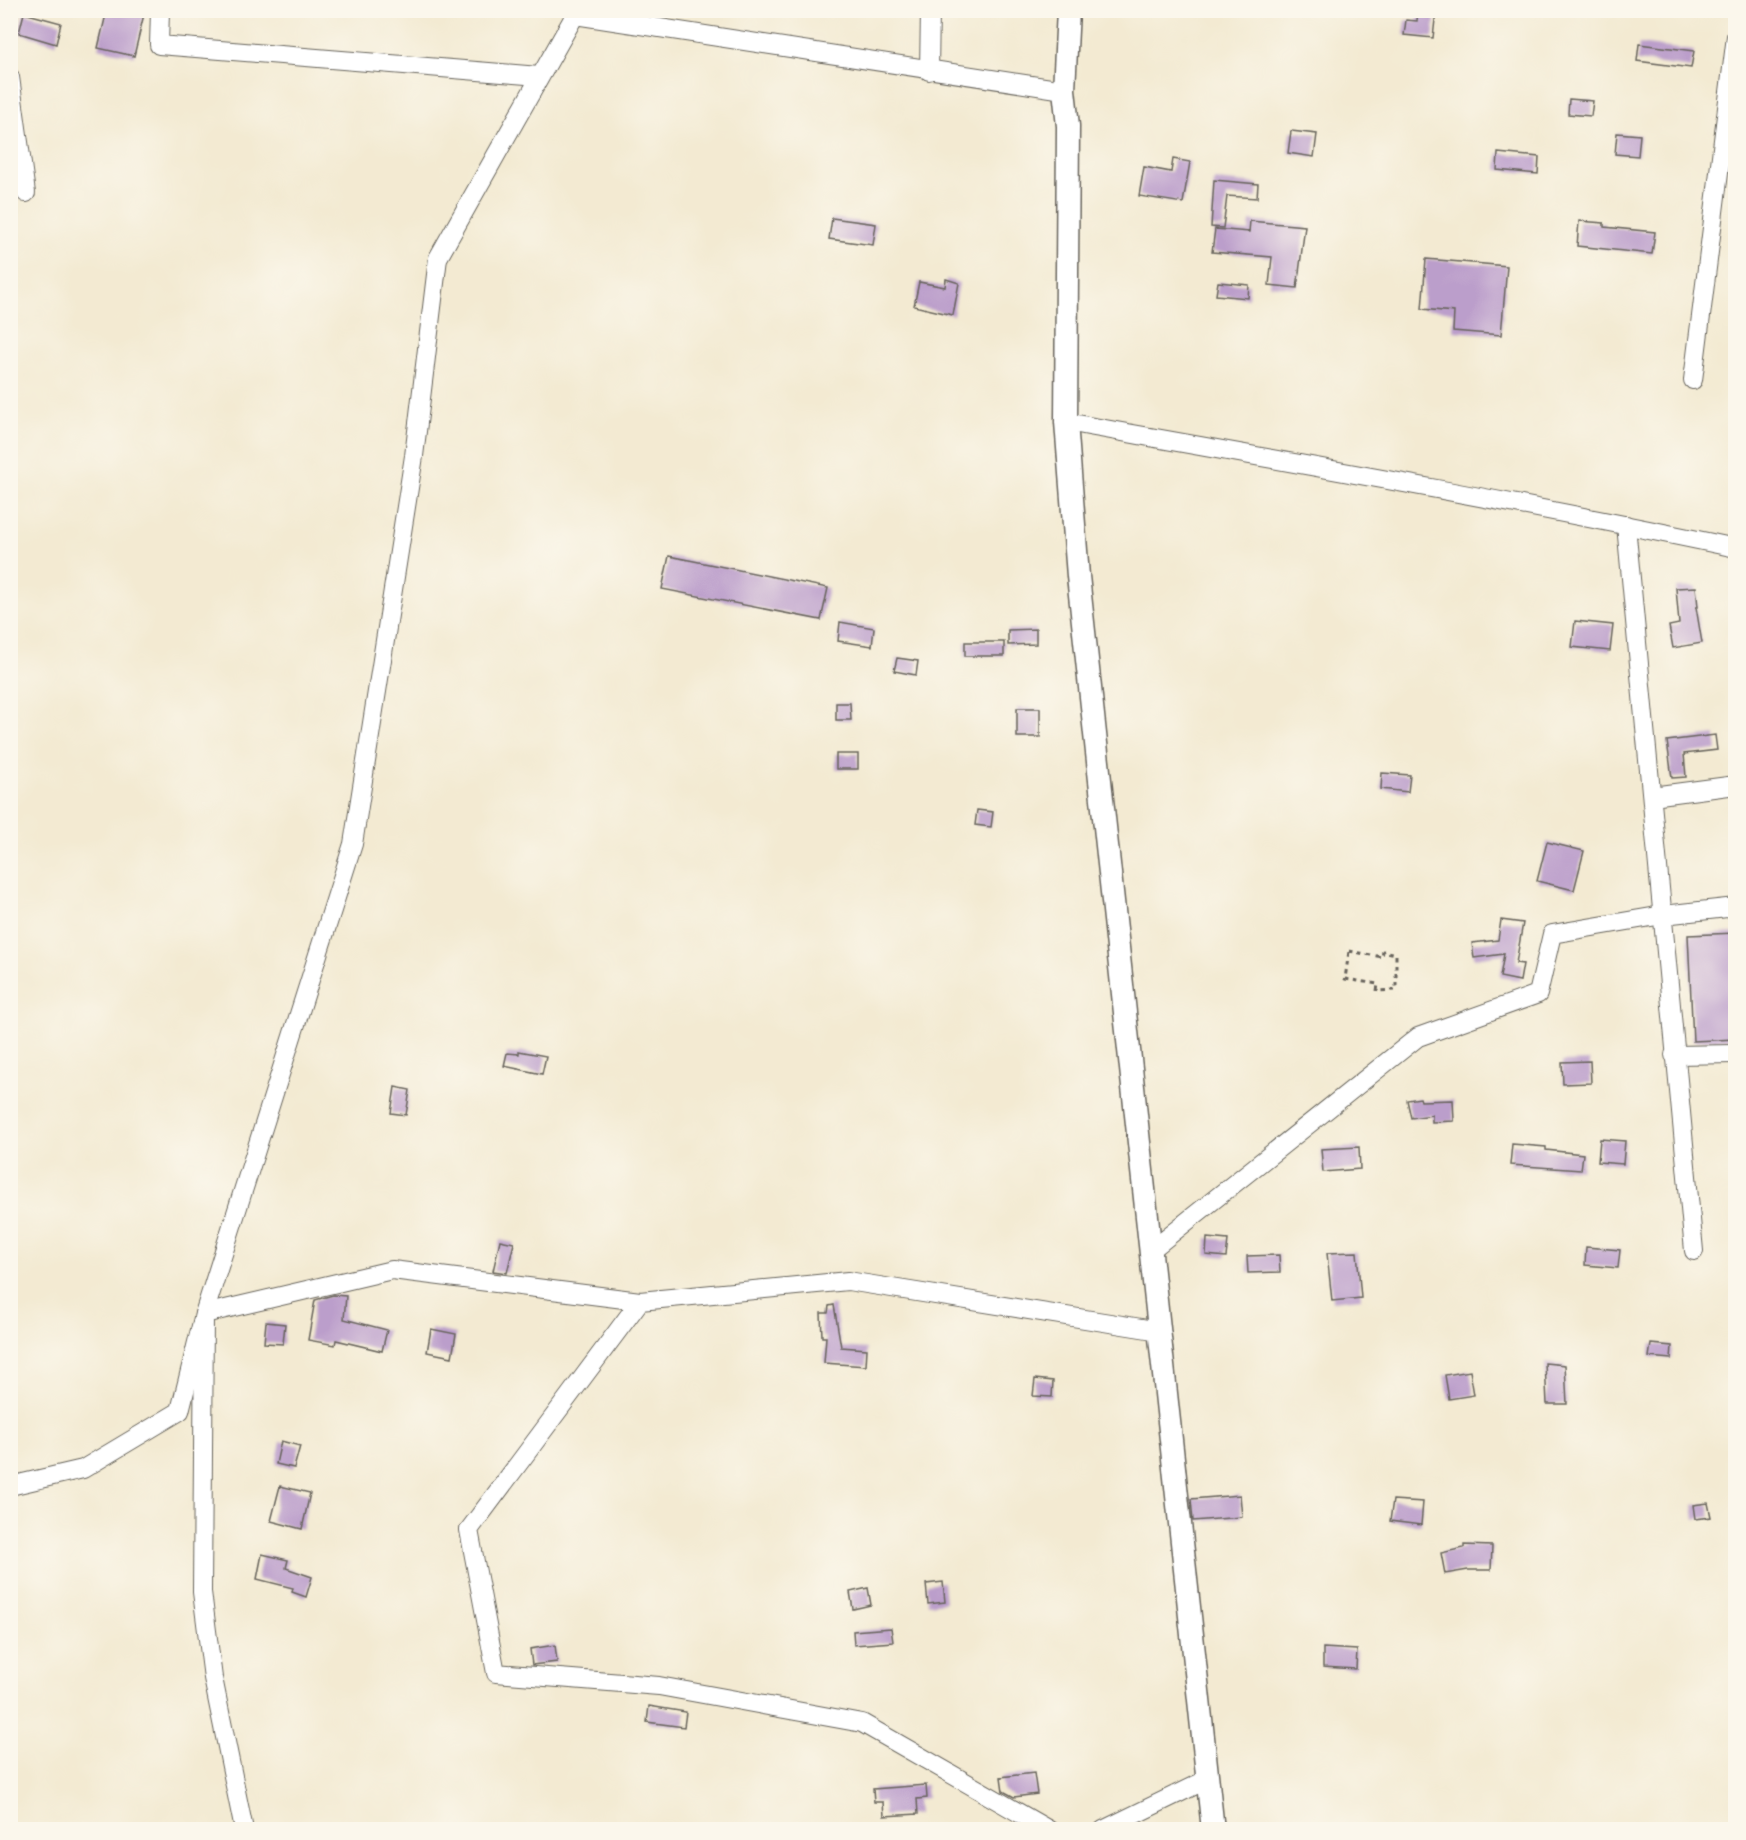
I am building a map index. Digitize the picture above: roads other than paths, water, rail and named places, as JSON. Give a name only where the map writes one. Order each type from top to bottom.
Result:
[{"type":"main road","points":[[1068,10],[1064,90],[1068,126],[1066,422],[1078,576],[1213,1830]]},
{"type":"street","points":[[160,10],[159,45],[539,76]]},
{"type":"street","points":[[929,70],[930,10]]},
{"type":"street","points":[[10,1486],[83,1469],[180,1411],[204,1314],[353,844],[414,456],[438,258],[574,15],[1064,90]]},
{"type":"street","points":[[1693,380],[1736,36]]},
{"type":"street","points":[[10,77],[26,193]]},
{"type":"street","points":[[1066,422],[1626,525],[1736,548]]},
{"type":"street","points":[[1626,525],[1694,1251]]},
{"type":"street","points":[[1652,796],[1736,785]]},
{"type":"street","points":[[1151,1250],[1418,1037],[1538,994],[1552,934],[1662,915],[1736,907]]},
{"type":"street","points":[[1674,1054],[1736,1054]]},
{"type":"street","points":[[204,1314],[392,1270],[640,1301],[848,1281],[1160,1331]]},
{"type":"street","points":[[640,1301],[469,1530],[496,1673],[659,1686],[861,1724],[1049,1830]]},
{"type":"street","points":[[204,1314],[202,1592],[213,1678],[244,1830]]},
{"type":"street","points":[[1103,1830],[1208,1779]]}]
